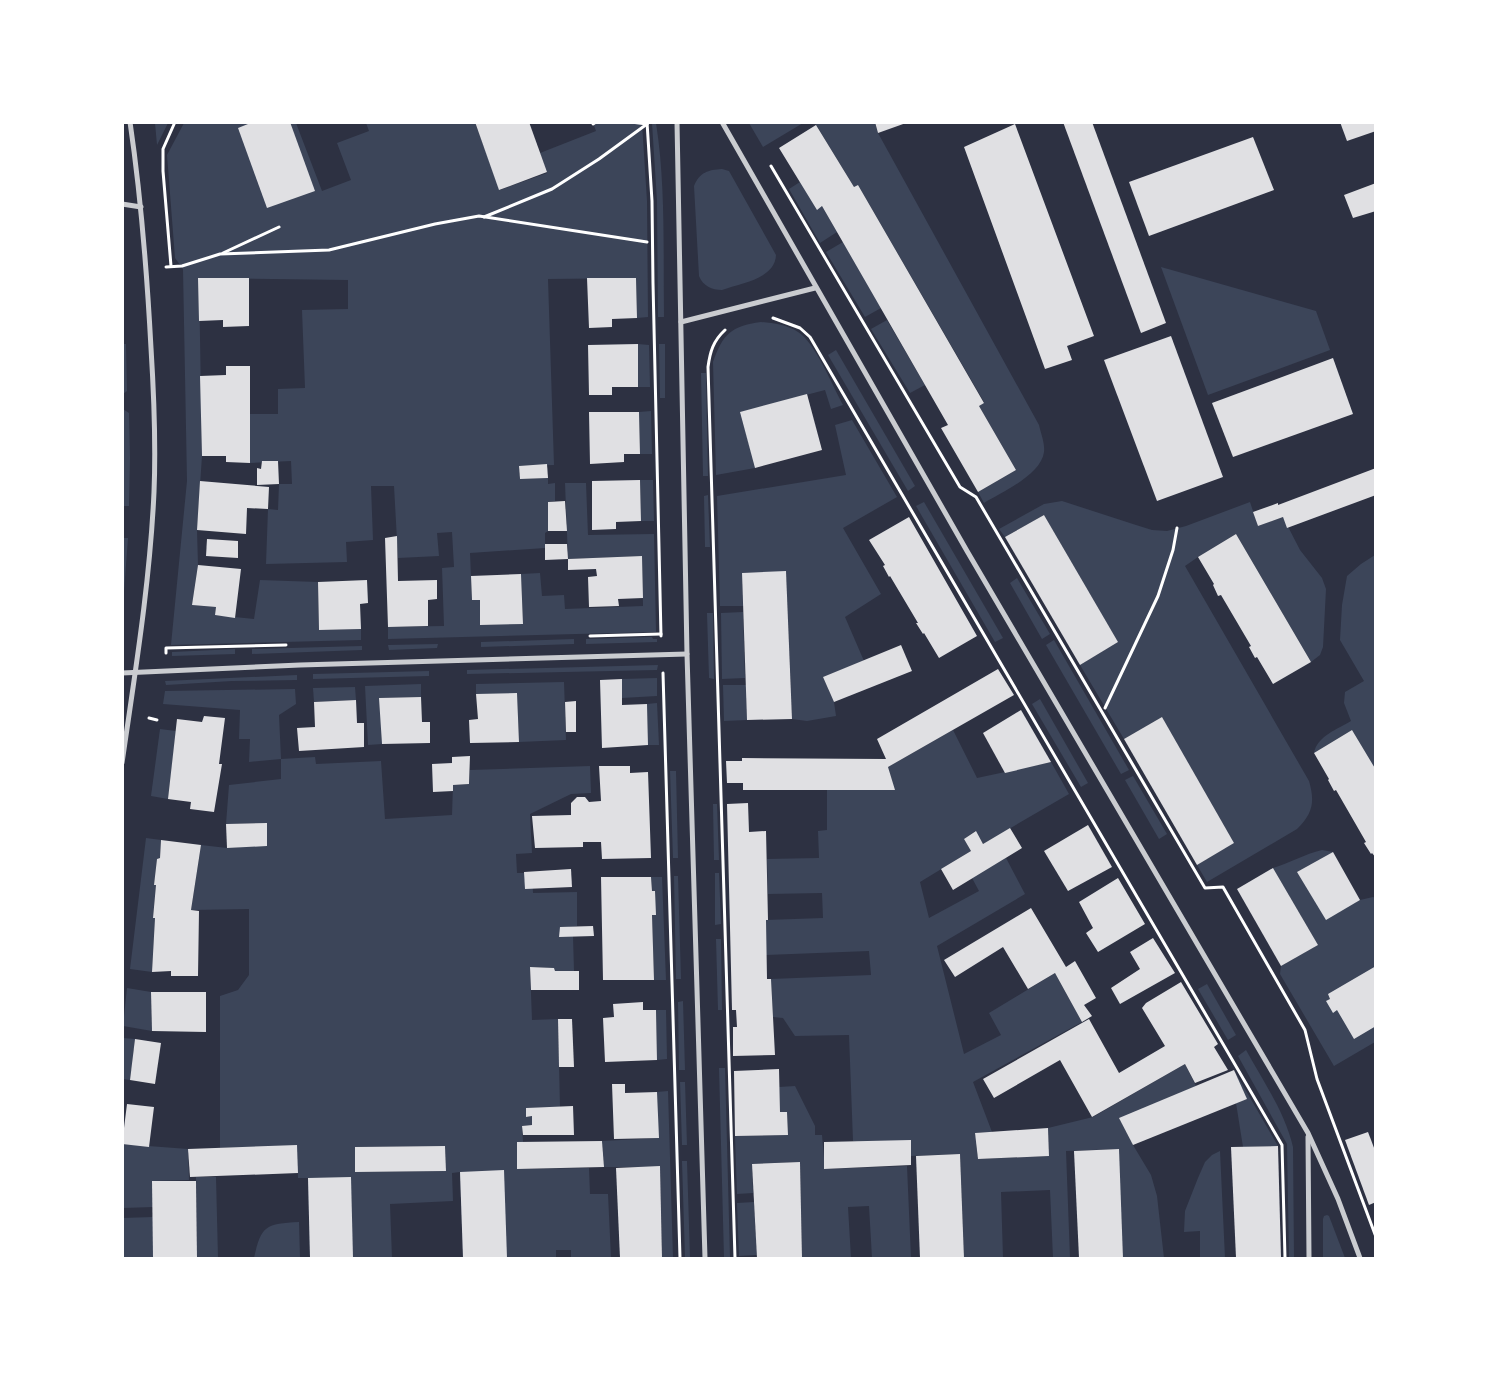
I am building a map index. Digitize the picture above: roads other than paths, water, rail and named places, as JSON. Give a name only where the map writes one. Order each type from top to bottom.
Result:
[{"type":"street","points":[[122,762],[148,563],[154,492],[155,418],[141,207],[130,122]]},
{"type":"street","points":[[677,122],[687,654],[705,1258]]},
{"type":"street","points":[[722,122],[815,288],[967,551],[1308,1133],[1338,1200],[1360,1258]]},
{"type":"street","points":[[122,204],[141,207]]},
{"type":"street","points":[[681,322],[815,288]]},
{"type":"street","points":[[122,673],[300,665],[687,654]]},
{"type":"street","points":[[1308,1133],[1309,1258]]}]
